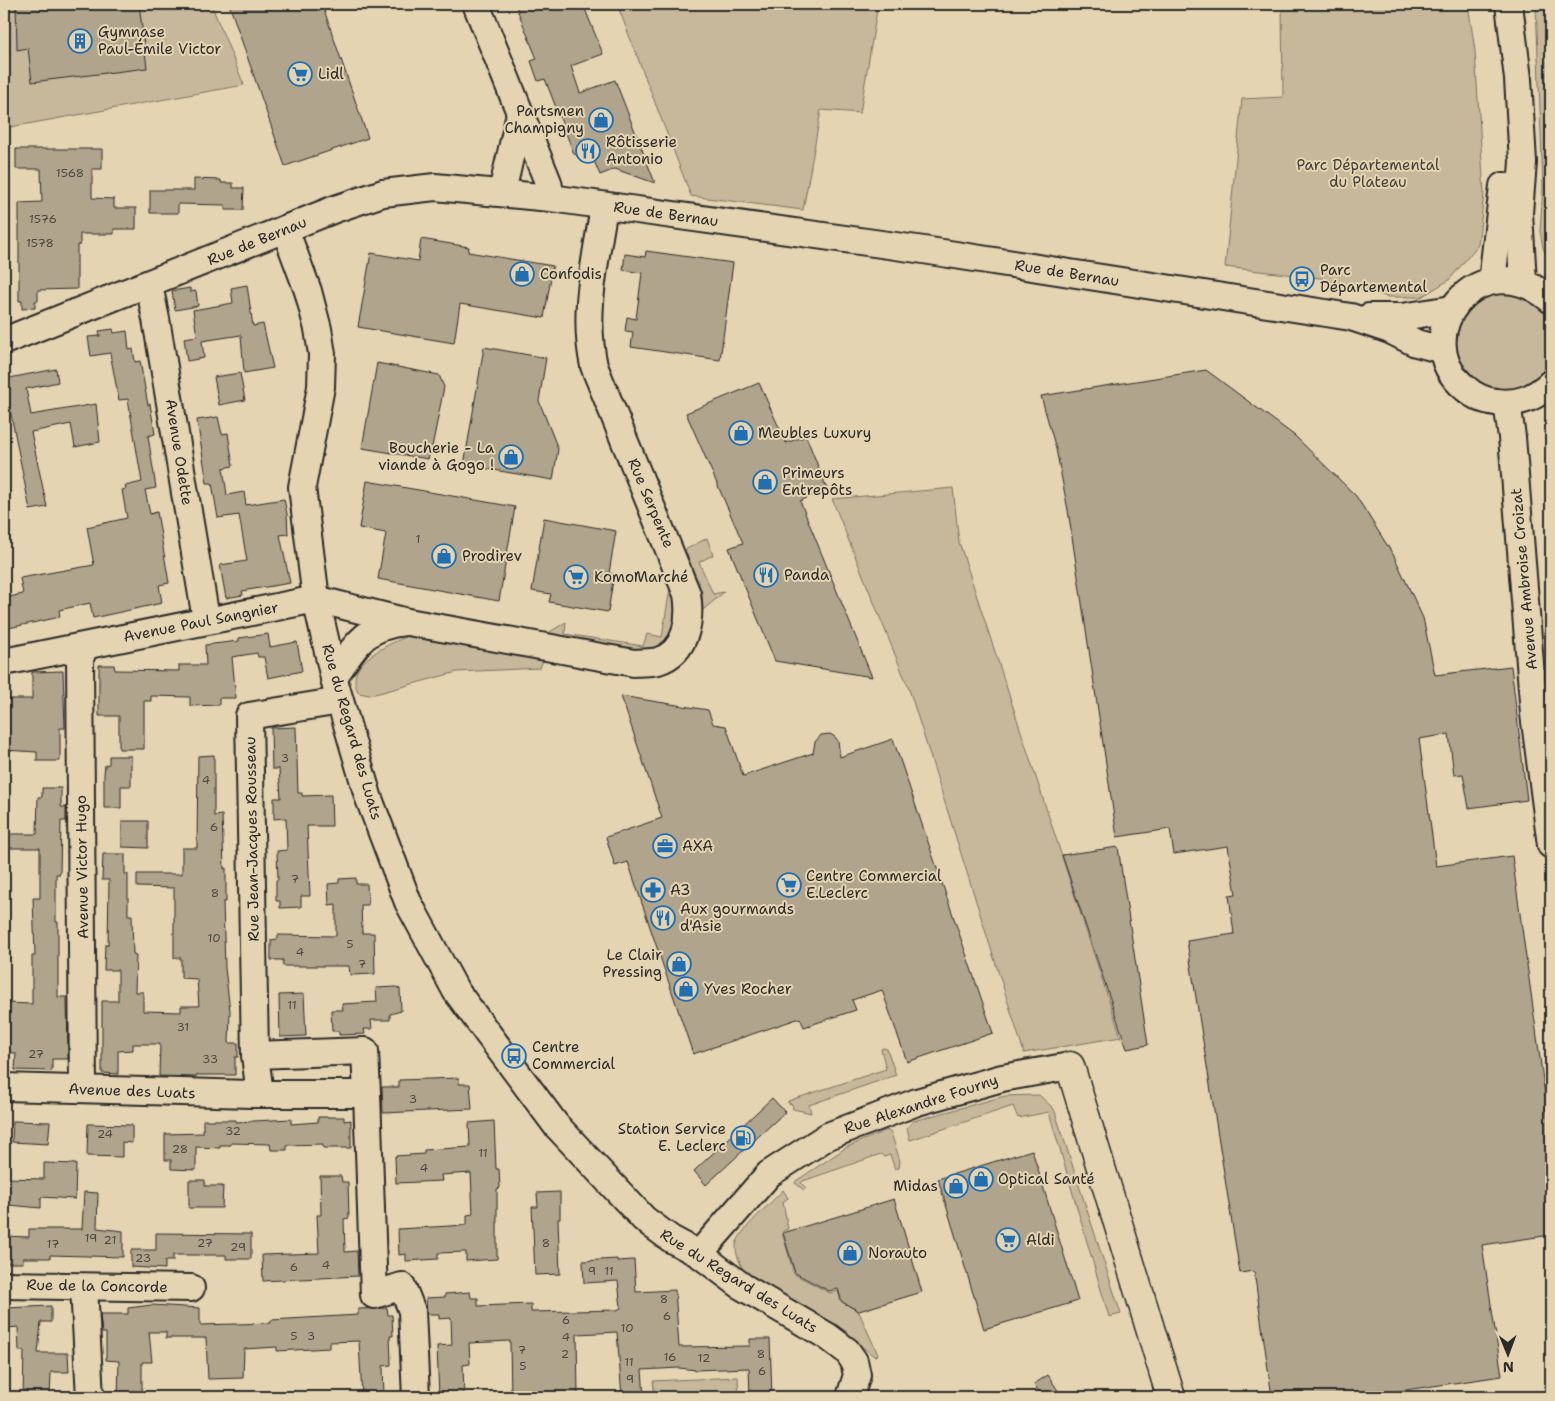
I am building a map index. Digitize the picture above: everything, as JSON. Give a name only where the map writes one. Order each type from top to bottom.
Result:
[{"type":"main road","points":[[1070,1066],[1171,1397]]},
{"type":"main road","points":[[1161,1364],[1178,1397]]},
{"type":"street","points":[[476,4],[548,182],[550,198]]},
{"type":"street","points":[[1492,4],[1501,49],[1506,141],[1502,214],[1492,280]]},
{"type":"street","points":[[1509,4],[1518,79],[1523,162],[1519,213],[1523,282]]},
{"type":"street","points":[[502,192],[520,114]]},
{"type":"street","name":"Rue de Bernau","points":[[4,341],[149,285],[284,229],[383,193],[435,187],[550,198],[917,249],[1351,318],[1390,330],[1416,343],[1444,350]]},
{"type":"street","name":"Rue Serpente","points":[[316,599],[408,622],[634,663],[658,661],[674,652],[684,636],[690,612],[687,594],[594,366],[588,341],[587,318],[604,206]]},
{"type":"street","name":"Rue du Regard des Luats","points":[[284,229],[308,291],[318,329],[322,354],[321,387],[302,487],[316,599],[337,689],[368,796],[408,902],[456,991],[550,1118],[644,1219],[671,1240],[699,1254],[743,1287],[840,1345],[854,1361],[853,1386]]},
{"type":"street","points":[[1551,300],[1539,289],[1523,282],[1492,280],[1476,286],[1463,296],[1452,309],[1444,329],[1444,350],[1449,367],[1458,383],[1473,394],[1489,401],[1507,403],[1526,400],[1542,392],[1551,383]]},
{"type":"street","name":"Avenue Odette","points":[[149,285],[206,619]]},
{"type":"street","name":"Rue de Bernau","points":[[1351,318],[1402,317],[1452,309]]},
{"type":"street","name":"Avenue Ambroise Croizat","points":[[1507,403],[1513,447],[1534,714],[1551,845]]},
{"type":"street","name":"Avenue Paul Sangnier","points":[[4,662],[85,647],[206,619],[316,599]]},
{"type":"street","name":"Rue Serpente","points":[[337,689],[361,638],[387,624],[408,622]]},
{"type":"street","name":"Avenue Victor Hugo","points":[[83,1089],[80,658],[85,647]]},
{"type":"street","name":"Rue Jean-Jacques Rousseau","points":[[260,1094],[255,1055],[249,716],[337,689]]},
{"type":"street","points":[[255,1055],[365,1051],[374,1295],[402,1286],[412,1311],[416,1397]]},
{"type":"street","name":"Rue Alexandre Fourny","points":[[699,1254],[769,1174],[828,1136],[917,1102],[1002,1078],[1070,1066]]},
{"type":"street","name":"Avenue des Luats","points":[[4,1087],[260,1094]]},
{"type":"street","points":[[260,1094],[367,1094]]},
{"type":"street","name":"Rue de la Concorde","points":[[4,1285],[191,1288]]},
{"type":"street","points":[[84,1286],[90,1397]]},
{"type":"green space","points":[[4,4],[211,4],[244,85],[5,128]]},
{"type":"green space","points":[[617,4],[878,4],[860,113],[821,110],[803,210],[691,196]]},
{"type":"green space","name":"Parc Départemental du Plateau","points":[[1282,4],[1468,4],[1475,51],[1484,194],[1478,245],[1449,280],[1421,297],[1388,297],[1320,278],[1225,267],[1242,99],[1283,97]]},
{"type":"green space","points":[[1536,4],[1551,4],[1551,265],[1543,248],[1540,231],[1543,188]]},
{"type":"green space","points":[[1504,290],[1532,301],[1544,311],[1550,327],[1551,356],[1542,373],[1529,383],[1515,388],[1499,389],[1484,385],[1471,376],[1461,364],[1456,348],[1455,335],[1456,329],[1471,302]]},
{"type":"green space","points":[[953,488],[959,542],[1121,1037],[1024,1053],[909,689],[832,499]]},
{"type":"green space","points":[[707,538],[713,555],[699,562],[713,594],[724,592],[703,610],[702,592],[685,550]]},
{"type":"green space","points":[[670,588],[675,592],[673,626],[665,641],[658,646],[647,650],[633,651],[545,635],[566,622],[565,634],[643,646],[647,634],[662,637]]},
{"type":"green space","points":[[413,634],[545,655],[540,668],[457,672],[379,693],[369,695],[359,693],[355,682],[357,672],[362,663],[382,648]]},
{"type":"green space","points":[[881,1049],[887,1049],[896,1075],[809,1105],[811,1113],[793,1109],[792,1104],[788,1103],[788,1101],[886,1069]]},
{"type":"green space","points":[[1039,1095],[1054,1109],[1121,1314],[1109,1317],[1049,1112],[1018,1118],[1013,1106],[910,1140],[907,1128],[913,1121],[1005,1096]]},
{"type":"green space","points":[[887,1130],[891,1133],[900,1161],[899,1168],[895,1169],[890,1155],[884,1157],[881,1154],[803,1181],[801,1183],[806,1188],[804,1190],[795,1183],[847,1147]]},
{"type":"green space","points":[[783,1190],[788,1198],[783,1202],[788,1229],[782,1232],[794,1274],[830,1293],[838,1291],[841,1301],[859,1312],[878,1355],[874,1356],[842,1331],[744,1272],[736,1252],[738,1239],[749,1224]]},
{"type":"green space","points":[[738,1377],[739,1397],[655,1397],[653,1381]]},
{"type":"building","name":"Gymnase Paul-Émile Victor","points":[[16,4],[139,4],[147,68],[32,82],[28,48],[17,50]]},
{"type":"building","name":"Lidl","points":[[229,4],[322,4],[368,138],[285,166]]},
{"type":"building","points":[[515,4],[583,4],[603,54],[571,66],[580,93],[615,80],[655,183],[615,169],[600,175],[594,161],[574,154],[545,79],[538,81],[531,61],[537,59]]},
{"type":"building","points":[[16,149],[102,149],[102,169],[92,169],[92,198],[114,199],[114,208],[136,208],[136,229],[114,229],[114,234],[80,234],[80,245],[77,245],[77,289],[38,290],[38,301],[35,301],[35,308],[22,309],[22,301],[19,301],[19,203],[42,202],[41,169],[16,169]]},
{"type":"building","points":[[194,179],[221,180],[221,183],[233,183],[233,188],[244,188],[243,210],[225,210],[225,205],[178,204],[178,213],[150,213],[150,190],[194,190]]},
{"type":"building","points":[[421,239],[469,247],[468,252],[553,266],[544,318],[460,304],[454,343],[358,327],[371,253],[418,261]]},
{"type":"building","points":[[646,251],[733,263],[720,360],[631,347],[633,332],[625,331],[627,317],[636,319],[642,273],[623,270],[625,254],[645,257]]},
{"type":"building","points":[[247,285],[253,326],[263,324],[273,368],[244,373],[241,335],[202,341],[204,358],[187,361],[184,338],[197,336],[193,310],[233,303],[231,288]]},
{"type":"building","points":[[190,288],[190,292],[196,291],[198,306],[175,310],[172,291]]},
{"type":"building","points":[[113,329],[114,333],[127,331],[129,350],[133,349],[135,362],[140,361],[148,405],[150,404],[155,434],[148,436],[156,488],[145,490],[150,514],[157,512],[169,583],[159,585],[162,603],[93,618],[90,603],[59,610],[60,617],[4,629],[4,598],[23,594],[20,578],[94,565],[87,527],[127,518],[122,490],[126,489],[125,486],[142,482],[128,399],[119,400],[110,353],[91,356],[88,337],[100,336],[99,331]]},
{"type":"building","points":[[484,347],[546,358],[539,401],[558,449],[553,480],[464,465]]},
{"type":"building","points":[[377,363],[439,375],[444,387],[428,459],[362,448]]},
{"type":"building","points":[[56,369],[58,382],[26,389],[31,415],[96,404],[100,442],[75,447],[71,424],[31,432],[47,507],[30,510],[4,379]]},
{"type":"building","points":[[1206,370],[1295,436],[1356,496],[1394,556],[1423,618],[1435,675],[1511,666],[1527,800],[1469,808],[1463,774],[1454,775],[1449,734],[1419,739],[1436,866],[1512,856],[1551,1138],[1551,1235],[1482,1245],[1502,1376],[1357,1397],[1272,1397],[1254,1271],[1240,1273],[1187,941],[1234,934],[1229,895],[1236,894],[1228,846],[1174,854],[1170,829],[1117,837],[1068,510],[1056,449],[1041,396]]},
{"type":"building","points":[[240,373],[245,400],[219,405],[214,377]]},
{"type":"building","points":[[759,383],[786,443],[806,436],[827,489],[800,501],[872,677],[775,661],[729,548],[743,543],[686,413]]},
{"type":"building","points":[[218,417],[222,434],[228,433],[233,466],[223,468],[227,495],[244,492],[246,505],[284,499],[288,534],[280,535],[290,583],[242,591],[243,595],[226,598],[220,565],[247,561],[239,515],[218,518],[212,483],[207,483],[197,420]]},
{"type":"building","name":"Prodirev","points":[[367,481],[515,507],[499,601],[378,579],[386,533],[359,528]]},
{"type":"building","points":[[544,518],[616,531],[609,573],[614,574],[608,612],[549,602],[551,594],[532,591]]},
{"type":"building","points":[[268,634],[270,647],[297,642],[302,671],[268,678],[264,657],[258,657],[257,653],[232,657],[236,698],[219,698],[219,705],[190,706],[190,697],[151,696],[151,701],[144,701],[144,749],[119,749],[119,716],[99,716],[99,665],[114,665],[115,670],[179,671],[179,665],[206,665],[205,645],[239,641],[239,638]]},
{"type":"building","points":[[63,671],[65,728],[60,728],[60,761],[37,761],[37,752],[5,750],[5,699],[32,699],[32,672]]},
{"type":"building","name":"Centre Commercial E.Leclerc","points":[[621,696],[708,710],[713,724],[726,726],[743,776],[813,753],[815,742],[821,735],[830,734],[835,737],[838,741],[840,757],[893,739],[993,1033],[907,1062],[882,990],[852,1000],[856,1010],[804,1027],[800,1018],[693,1054],[628,862],[615,866],[606,837],[662,818]]},
{"type":"building","points":[[296,727],[298,793],[302,793],[302,796],[331,795],[332,826],[307,826],[310,896],[301,896],[301,907],[280,908],[280,901],[276,901],[276,880],[278,880],[277,851],[287,850],[286,818],[274,819],[274,798],[281,798],[279,769],[272,769],[271,728]]},
{"type":"building","points":[[214,755],[214,816],[222,815],[224,869],[226,868],[226,902],[223,902],[225,968],[230,1011],[229,1043],[238,1043],[238,1057],[235,1057],[235,1075],[159,1076],[160,1044],[133,1044],[133,1050],[118,1051],[118,1074],[102,1073],[102,1001],[118,1001],[118,970],[104,970],[105,945],[108,945],[109,880],[102,880],[103,854],[125,854],[125,874],[128,874],[128,915],[132,915],[133,954],[136,955],[135,992],[143,992],[143,1011],[181,1012],[181,1006],[199,1006],[197,979],[181,978],[181,958],[174,958],[174,888],[137,887],[137,874],[182,874],[182,848],[197,848],[198,756]]},
{"type":"building","points":[[109,756],[131,756],[131,786],[121,786],[121,808],[104,808],[104,774],[105,765],[109,764]]},
{"type":"building","points":[[42,788],[61,788],[61,807],[66,807],[66,821],[61,821],[60,874],[56,874],[56,922],[58,922],[58,997],[67,997],[68,1059],[52,1059],[52,1071],[15,1070],[16,1053],[4,1053],[4,1003],[32,1004],[32,956],[35,956],[33,898],[40,898],[40,848],[4,848],[4,834],[37,834],[38,797],[42,797]]},
{"type":"building","points":[[122,821],[148,821],[148,848],[122,847]]},
{"type":"building","points":[[1118,847],[1148,1045],[1127,1049],[1062,855]]},
{"type":"building","points":[[356,878],[356,884],[367,884],[368,905],[361,905],[362,933],[374,933],[375,974],[350,975],[349,966],[283,966],[283,960],[271,960],[271,940],[278,939],[278,935],[336,936],[336,904],[329,905],[328,884],[339,883],[339,879]]},
{"type":"building","points":[[396,987],[400,989],[401,1011],[390,1014],[390,1020],[371,1020],[372,1029],[364,1029],[365,1034],[339,1035],[339,1031],[332,1031],[331,1010],[343,1010],[342,1004],[377,1002],[376,988]]},
{"type":"building","points":[[304,994],[306,1036],[280,1037],[279,995]]},
{"type":"building","points":[[459,1078],[459,1084],[470,1084],[472,1109],[383,1113],[382,1087],[399,1087],[399,1080]]},
{"type":"building","name":"Station Service E. Leclerc","points":[[772,1098],[785,1112],[706,1185],[694,1171]]},
{"type":"building","points":[[318,1117],[344,1117],[344,1121],[351,1120],[351,1148],[323,1148],[323,1144],[287,1145],[287,1150],[271,1150],[270,1144],[231,1143],[231,1145],[220,1145],[220,1148],[196,1147],[196,1170],[171,1169],[171,1160],[165,1160],[165,1134],[203,1133],[203,1120],[236,1120],[236,1122],[291,1119],[291,1124],[318,1122]]},
{"type":"building","points":[[13,1121],[50,1122],[48,1144],[12,1142]]},
{"type":"building","points":[[494,1121],[496,1169],[499,1169],[500,1188],[497,1189],[497,1259],[466,1261],[466,1252],[438,1253],[438,1259],[406,1261],[406,1254],[399,1255],[398,1229],[467,1225],[467,1215],[473,1214],[471,1173],[441,1175],[442,1181],[396,1183],[395,1156],[424,1154],[424,1150],[470,1147],[469,1123]]},
{"type":"building","points":[[88,1124],[132,1125],[132,1143],[122,1142],[122,1157],[87,1156]]},
{"type":"building","name":"Aldi","points":[[1032,1150],[1078,1301],[984,1329],[938,1179]]},
{"type":"building","points":[[44,1163],[76,1164],[75,1199],[41,1197],[41,1208],[9,1205],[9,1197],[5,1197],[4,1178],[44,1179]]},
{"type":"building","points":[[320,1176],[341,1176],[342,1182],[348,1182],[349,1218],[344,1219],[345,1252],[357,1251],[358,1276],[263,1281],[262,1255],[319,1253],[317,1215],[321,1215]]},
{"type":"building","points":[[189,1180],[205,1180],[205,1186],[223,1186],[222,1208],[189,1208]]},
{"type":"building","points":[[84,1192],[98,1193],[97,1228],[123,1231],[123,1257],[50,1255],[50,1258],[23,1258],[23,1263],[4,1263],[4,1236],[29,1237],[29,1229],[82,1229]]},
{"type":"building","points":[[560,1192],[560,1219],[558,1219],[560,1274],[535,1275],[532,1207],[538,1207],[537,1193]]},
{"type":"building","name":"Norauto","points":[[894,1199],[922,1292],[859,1311],[842,1302],[838,1289],[829,1291],[795,1273],[783,1233]]},
{"type":"building","points":[[156,1233],[251,1234],[251,1259],[226,1259],[226,1255],[173,1255],[173,1261],[165,1261],[165,1269],[131,1267],[131,1250],[156,1250]]},
{"type":"building","points":[[617,1259],[617,1261],[634,1260],[636,1292],[675,1290],[679,1347],[750,1346],[750,1339],[770,1339],[772,1397],[750,1397],[749,1368],[696,1370],[679,1368],[642,1370],[644,1397],[622,1397],[617,1332],[577,1334],[578,1397],[511,1397],[510,1341],[469,1343],[470,1364],[463,1365],[464,1397],[439,1397],[437,1346],[452,1345],[451,1318],[439,1319],[439,1314],[427,1314],[426,1298],[445,1297],[445,1294],[470,1292],[471,1298],[478,1298],[478,1306],[531,1304],[531,1312],[617,1310],[621,1308],[618,1281],[584,1283],[583,1261]]},
{"type":"building","points":[[152,1305],[200,1308],[200,1325],[271,1323],[271,1320],[358,1315],[358,1309],[387,1308],[388,1315],[392,1315],[393,1336],[390,1336],[391,1365],[383,1366],[384,1397],[362,1397],[359,1341],[329,1342],[329,1348],[277,1351],[277,1347],[244,1349],[243,1378],[208,1379],[206,1338],[166,1338],[166,1332],[149,1332],[152,1362],[142,1362],[142,1397],[118,1397],[119,1361],[106,1360],[106,1333],[102,1333],[100,1314],[128,1314],[128,1308]]},
{"type":"building","points":[[51,1306],[51,1322],[41,1322],[38,1353],[68,1353],[69,1372],[51,1372],[50,1397],[23,1397],[24,1351],[19,1351],[18,1327],[7,1328],[6,1308]]},
{"type":"building","points":[[1048,1375],[1062,1397],[1042,1397],[1034,1384]]},
{"type":"place","name":"Gymnase Paul-Émile Victor","points":[[80,41]]},
{"type":"place","name":"Lidl","points":[[300,74]]},
{"type":"place","name":"Partsmen Champigny","points":[[601,120]]},
{"type":"place","name":"Rôtisserie Antonio","points":[[588,151]]},
{"type":"place","name":"Confodis","points":[[522,274]]},
{"type":"place","name":"Parc Départemental","points":[[1302,279]]},
{"type":"place","name":"Meubles Luxury","points":[[741,433]]},
{"type":"place","name":"Boucherie - La viande à Gogo !","points":[[511,457]]},
{"type":"place","name":"Primeurs Entrepôts","points":[[765,482]]},
{"type":"place","name":"Prodirev","points":[[444,556]]},
{"type":"place","name":"Panda","points":[[766,575]]},
{"type":"place","name":"KomoMarché","points":[[576,577]]},
{"type":"place","name":"AXA","points":[[665,846]]},
{"type":"place","name":"Centre Commercial E.Leclerc","points":[[789,885]]},
{"type":"place","name":"A3","points":[[653,890]]},
{"type":"place","name":"Aux gourmands d'Asie","points":[[663,918]]},
{"type":"place","name":"Le Clair Pressing","points":[[679,964]]},
{"type":"place","name":"Yves Rocher","points":[[686,989]]},
{"type":"place","name":"Centre Commercial","points":[[514,1056]]},
{"type":"place","name":"Station Service E. Leclerc","points":[[743,1138]]},
{"type":"place","name":"Optical Santé","points":[[981,1179]]},
{"type":"place","name":"Midas","points":[[956,1186]]},
{"type":"place","name":"Aldi","points":[[1008,1240]]},
{"type":"place","name":"Norauto","points":[[850,1253]]}]
